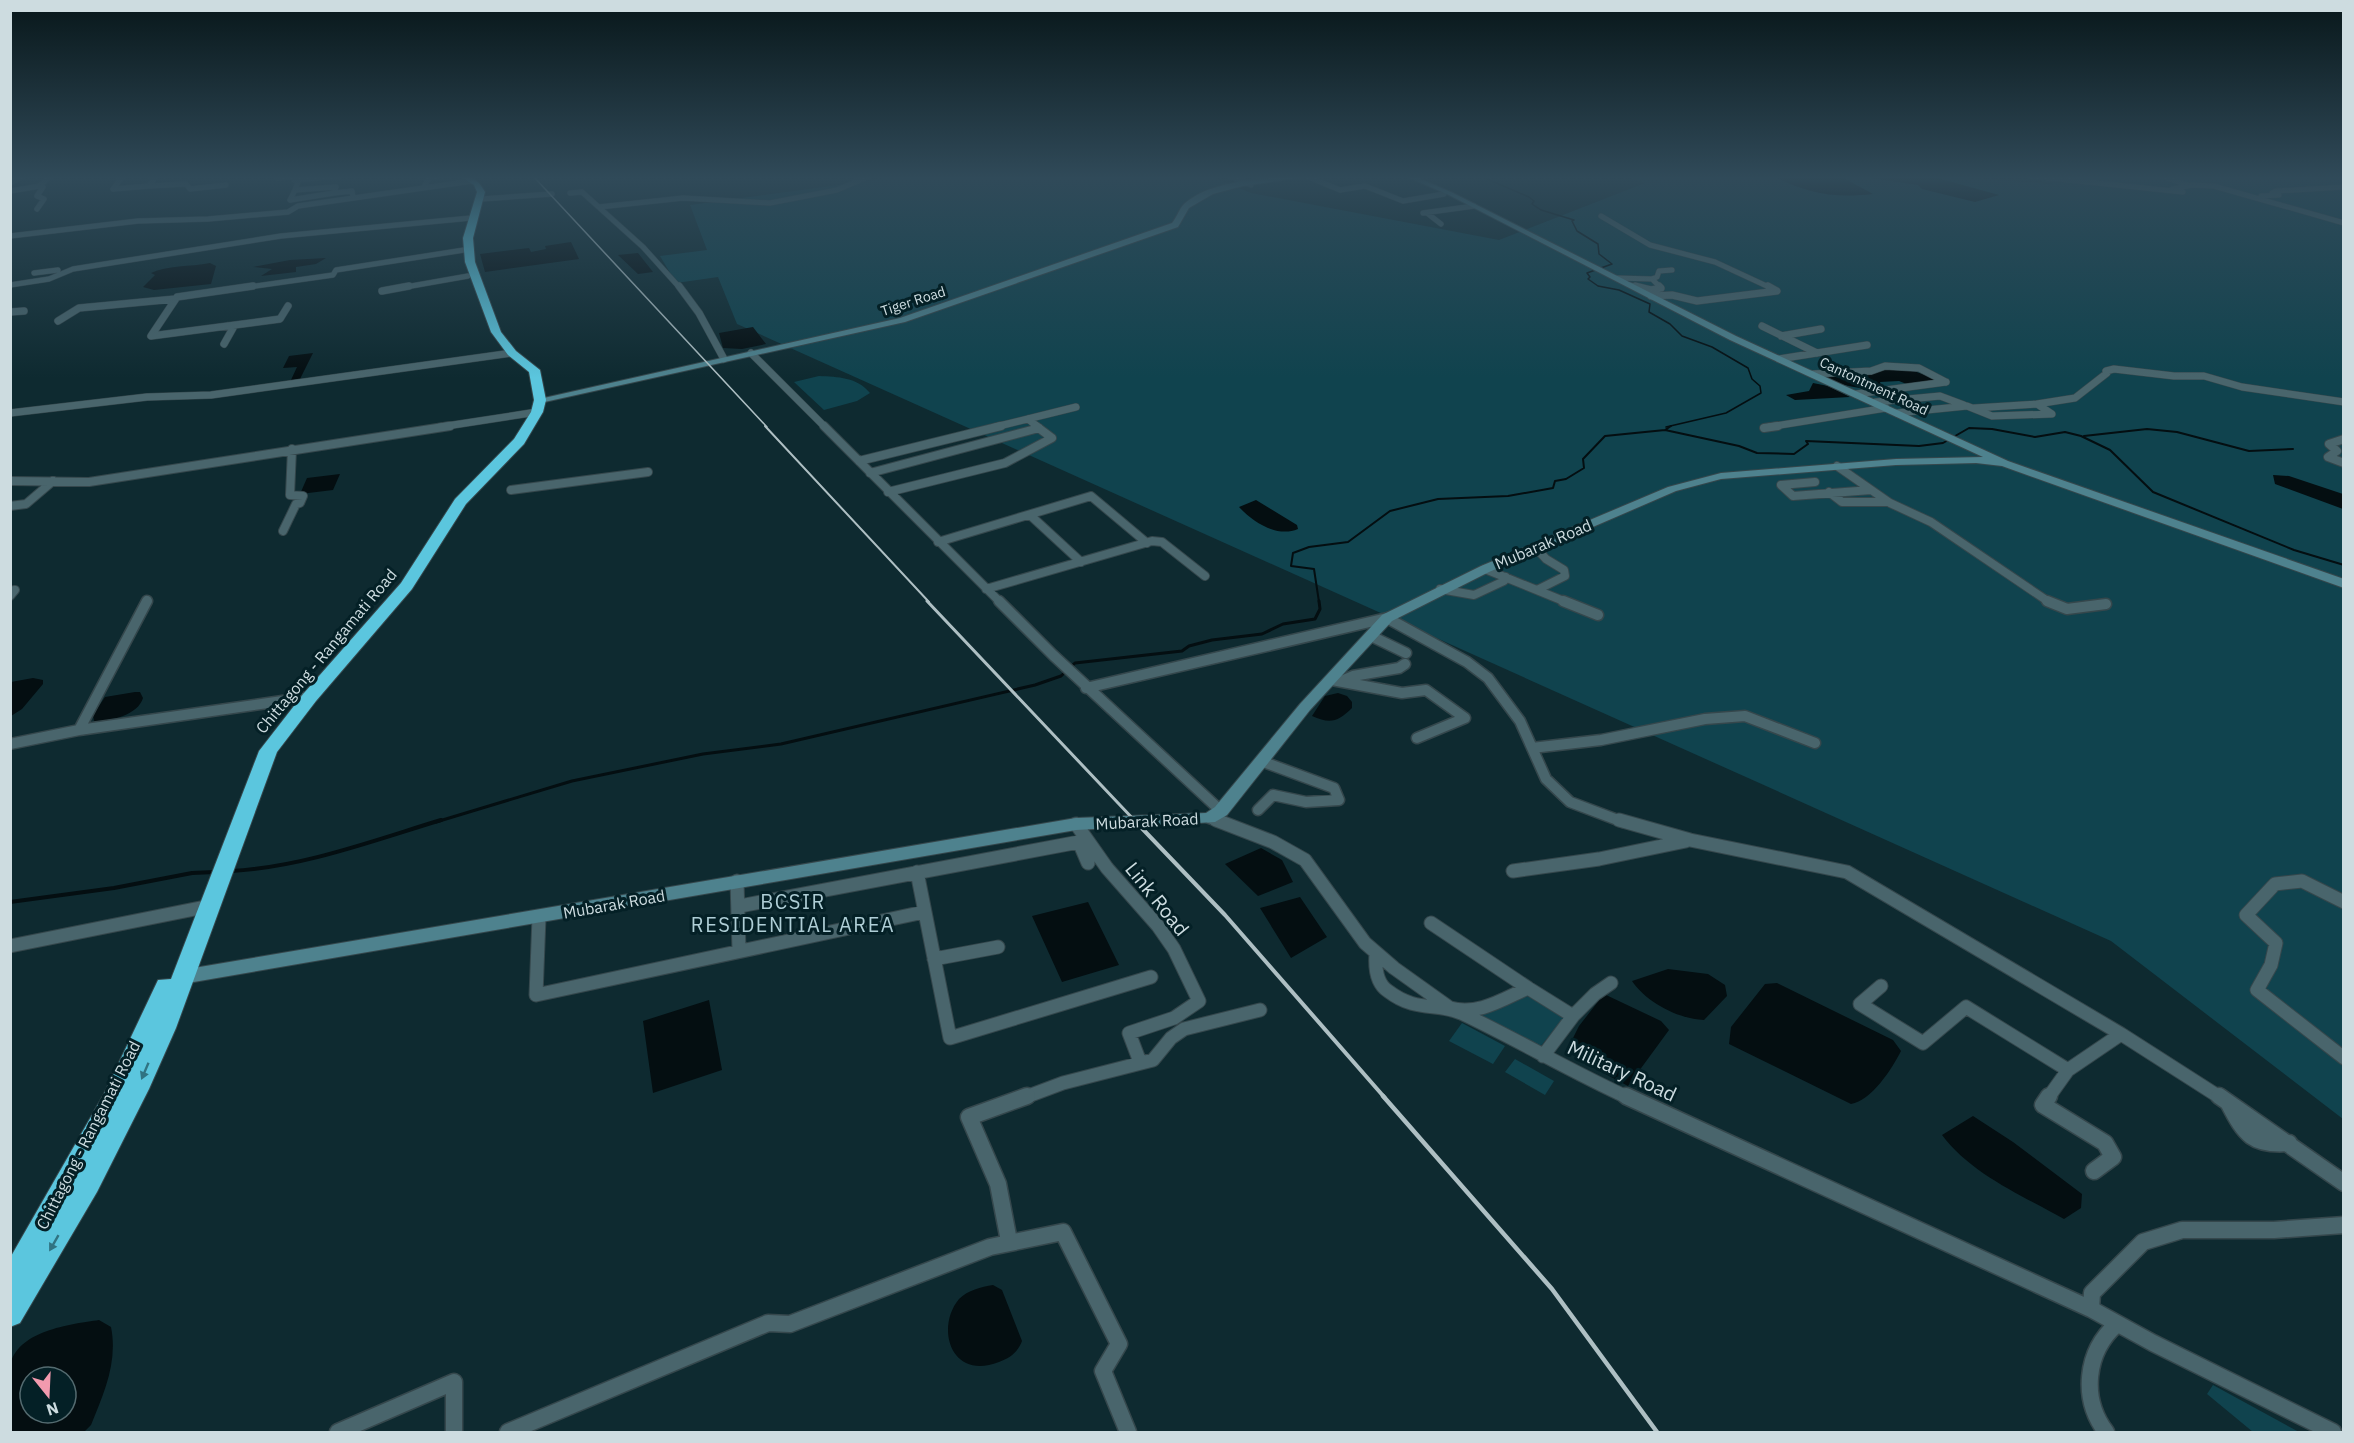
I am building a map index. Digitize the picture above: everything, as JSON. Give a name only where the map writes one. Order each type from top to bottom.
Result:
[{"type":"highway","points":[[465,243],[464,250],[468,276],[489,334],[510,354],[534,370],[540,384],[536,408]]},
{"type":"highway","points":[[468,243],[470,261],[491,322],[510,354]]},
{"type":"highway","name":"Chittagong - Rangamati Road","points":[[10,1312],[88,1184],[137,1089],[268,751],[304,698],[407,586],[460,502],[519,441],[536,408]]},
{"type":"highway","name":"Chittagong - Rangamati Road","points":[[10,1285],[62,1200],[110,1111],[206,906]]},
{"type":"street","points":[[34,273],[236,243]]},
{"type":"street","points":[[638,243],[654,258],[715,334],[724,359]]},
{"type":"street","name":"Tiger Road","points":[[536,408],[724,359],[833,337],[902,320],[1124,243]]},
{"type":"street","name":"Cantontment Road","points":[[1549,243],[1779,359],[2004,463],[2343,584]]},
{"type":"street","points":[[1647,243],[1693,253],[1722,264],[1777,291],[1697,301],[1672,296],[1651,296]]},
{"type":"street","points":[[58,321],[79,308],[175,299],[333,275],[336,270],[464,250]]},
{"type":"street","points":[[58,270],[62,263]]},
{"type":"street","points":[[10,285],[49,279],[73,269]]},
{"type":"street","points":[[1617,278],[1652,279],[1657,277],[1659,271],[1672,270]]},
{"type":"street","points":[[382,291],[468,276]]},
{"type":"street","points":[[1630,285],[1651,290],[1660,288],[1652,279]]},
{"type":"street","points":[[175,299],[151,336],[282,318],[288,306]]},
{"type":"street","points":[[10,312],[24,311]]},
{"type":"street","points":[[224,344],[233,328],[228,326]]},
{"type":"street","points":[[1762,326],[1817,353]]},
{"type":"street","points":[[1781,336],[1821,329]]},
{"type":"street","points":[[1779,359],[1867,345]]},
{"type":"street","points":[[752,353],[938,542],[1215,815]]},
{"type":"street","points":[[10,413],[147,397],[211,395],[510,354]]},
{"type":"street","points":[[1813,374],[1851,370],[1871,372],[1885,366],[1919,368],[1946,382],[1855,393]]},
{"type":"street","points":[[1897,413],[2037,404],[2075,398],[2107,374],[2106,371],[2114,369],[2163,376],[2204,376],[2242,387],[2343,402]]},
{"type":"street","points":[[1875,402],[1940,396],[1992,416],[2052,414],[2037,404]]},
{"type":"street","points":[[1899,400],[1916,411]]},
{"type":"street","points":[[859,461],[1077,407]]},
{"type":"street","points":[[10,481],[89,482],[536,408]]},
{"type":"street","points":[[1764,428],[1886,408]]},
{"type":"street","points":[[888,492],[1005,463],[1052,438],[1028,419]]},
{"type":"street","points":[[870,473],[1039,428]]},
{"type":"street","points":[[2343,439],[2329,444],[2337,451],[2328,457],[2343,463]]},
{"type":"street","points":[[283,531],[296,504],[300,503],[303,496],[290,495],[292,449]]},
{"type":"street","name":"Mubarak Road","points":[[182,977],[1076,824],[1215,815],[1336,680],[1387,618],[1485,568],[1672,489],[1721,476],[1837,466],[1976,460],[2004,463]]},
{"type":"street","points":[[1837,466],[1890,503],[1931,522],[2061,608],[2106,604]]},
{"type":"street","points":[[1797,469],[1842,502],[1890,503]]},
{"type":"street","points":[[511,490],[648,472]]},
{"type":"street","points":[[10,506],[26,504],[53,481]]},
{"type":"street","points":[[1815,482],[1782,485],[1782,488],[1793,496],[1871,490]]},
{"type":"street","points":[[938,542],[1091,496],[1147,543]]},
{"type":"street","points":[[1030,515],[1081,562]]},
{"type":"street","points":[[986,589],[1147,543],[1162,542],[1205,576]]},
{"type":"street","points":[[1536,548],[1546,560],[1564,570],[1564,576],[1537,590]]},
{"type":"street","points":[[1485,568],[1598,615]]},
{"type":"street","points":[[1440,589],[1474,595],[1504,581],[1506,577]]},
{"type":"street","points":[[10,591],[15,590],[10,596]]},
{"type":"street","points":[[79,730],[147,600]]},
{"type":"street","points":[[1086,688],[1387,618],[1447,651],[1488,678],[1520,721],[1546,779],[1570,802],[1637,827],[1847,872],[2121,1035],[2228,1102],[2240,1125],[2252,1138],[2267,1146],[2289,1143],[2343,1183]]},
{"type":"street","points":[[1371,636],[1406,653]]},
{"type":"street","points":[[1336,680],[1399,668],[1405,664]]},
{"type":"street","points":[[1336,680],[1402,693],[1426,690],[1466,718],[1417,738]]},
{"type":"street","points":[[10,744],[79,730],[304,698]]},
{"type":"street","points":[[1532,748],[1601,740],[1705,719],[1745,716],[1815,743]]},
{"type":"street","points":[[1258,810],[1273,795],[1299,804],[1318,804],[1339,800],[1334,788],[1261,761]]},
{"type":"street","name":"Military Road","points":[[1215,815],[1303,858],[1326,885],[1339,909],[1376,954],[1375,970],[1385,990],[1412,1006],[1458,1012],[1543,1056],[2091,1309],[2333,1432]]},
{"type":"street","name":"Link Road","points":[[1076,824],[1107,868],[1163,933],[1199,1001],[1174,1018],[1129,1033],[1140,1062]]},
{"type":"street","points":[[1513,871],[1599,859],[1690,840]]},
{"type":"street","points":[[740,906],[1079,843],[1088,863]]},
{"type":"street","points":[[917,872],[950,1038],[1151,977]]},
{"type":"street","points":[[738,881],[739,951]]},
{"type":"street","points":[[2343,902],[2302,881],[2275,884],[2246,915],[2276,943],[2271,965],[2258,990],[2343,1058]]},
{"type":"street","points":[[10,946],[206,906]]},
{"type":"street","points":[[539,917],[536,995],[924,912]]},
{"type":"street","points":[[1431,923],[1573,1016]]},
{"type":"street","points":[[934,959],[998,947]]},
{"type":"street","points":[[1376,954],[1458,1012],[1475,1010],[1528,988]]},
{"type":"street","points":[[1543,1056],[1573,1016],[1611,982]]},
{"type":"street","points":[[1881,986],[1860,1004],[1923,1043],[1966,1007],[2068,1070]]},
{"type":"street","points":[[1009,1241],[999,1184],[969,1118],[1063,1083],[1153,1060],[1171,1038],[1184,1029],[1260,1010]]},
{"type":"street","points":[[2094,1171],[2113,1156],[2105,1143],[2043,1105],[2068,1070],[2121,1035]]},
{"type":"street","points":[[2091,1309],[2092,1293],[2144,1242],[2182,1230],[2274,1230],[2343,1226]]},
{"type":"street","points":[[508,1432],[768,1323],[790,1324],[1009,1241],[1063,1232],[1119,1344],[1104,1371],[1128,1432]]},
{"type":"street","points":[[2106,1432],[2101,1426],[2088,1387],[2097,1352],[2111,1328],[2117,1324]]},
{"type":"street","points":[[338,1432],[454,1382],[454,1432]]},
{"type":"shaded area","points":[[572,243],[579,259],[485,272],[480,254],[529,248],[531,252],[546,249],[545,246]]},
{"type":"shaded area","points":[[704,243],[2343,243],[2343,1119],[2111,941],[737,324],[718,277],[676,283],[660,256],[707,250]]},
{"type":"shaded area","points":[[638,253],[653,272],[638,274],[618,255]]},
{"type":"shaded area","points":[[326,258],[316,264],[296,267],[296,272],[261,276],[272,269],[253,267],[290,260]]},
{"type":"shaded area","points":[[210,263],[216,266],[211,284],[154,290],[143,287],[155,275],[151,273],[157,270]]},
{"type":"shaded area","points":[[753,327],[766,344],[742,349],[723,348],[719,333]]},
{"type":"shaded area","points":[[313,353],[300,379],[291,380],[297,367],[283,368],[289,356]]},
{"type":"shaded area","points":[[1887,368],[1914,371],[1942,381],[1909,385],[1899,381],[1880,382],[1881,385],[1857,388],[1818,376]]},
{"type":"shaded area","points":[[819,376],[853,381],[870,393],[857,401],[824,410],[794,382]]},
{"type":"shaded area","points":[[1813,383],[1828,386],[1850,397],[1795,400],[1786,395],[1809,391]]},
{"type":"shaded area","points":[[340,474],[333,490],[300,494],[307,478]]},
{"type":"shaded area","points":[[2273,475],[2289,476],[2343,494],[2343,509],[2275,484]]},
{"type":"shaded area","points":[[1256,500],[1297,525],[1298,529],[1274,530],[1258,523],[1239,507]]},
{"type":"shaded area","points":[[33,678],[43,680],[43,684],[22,709],[11,716],[11,682]]},
{"type":"shaded area","points":[[140,692],[143,698],[136,709],[116,718],[94,721],[93,715],[105,697]]},
{"type":"shaded area","points":[[1338,693],[1347,696],[1352,702],[1352,708],[1347,713],[1338,719],[1329,721],[1312,716],[1325,696]]},
{"type":"shaded area","points":[[1261,848],[1282,860],[1293,882],[1258,896],[1225,864]]},
{"type":"shaded area","points":[[1300,897],[1327,937],[1291,958],[1260,908]]},
{"type":"shaded area","points":[[1088,902],[1119,965],[1062,982],[1032,916]]},
{"type":"shaded area","points":[[1668,969],[1708,974],[1725,985],[1727,996],[1704,1020],[1694,1019],[1673,1013],[1654,1002],[1632,981]]},
{"type":"shaded area","points":[[1777,983],[1893,1040],[1901,1051],[1886,1075],[1866,1097],[1851,1104],[1729,1044],[1731,1027],[1765,984]]},
{"type":"shaded area","points":[[1604,994],[1661,1021],[1669,1030],[1628,1086],[1581,1061],[1571,1042],[1579,1026]]},
{"type":"shaded area","points":[[1526,995],[1564,1018],[1540,1047],[1477,1015]]},
{"type":"shaded area","points":[[709,1000],[722,1070],[653,1093],[643,1021]]},
{"type":"shaded area","points":[[1462,1023],[1505,1046],[1493,1064],[1449,1041]]},
{"type":"shaded area","points":[[1515,1059],[1554,1081],[1545,1095],[1505,1072]]},
{"type":"shaded area","points":[[1973,1116],[2013,1142],[2082,1194],[2081,1208],[2064,1219],[1998,1183],[1968,1161],[1942,1135]]},
{"type":"shaded area","points":[[993,1285],[1002,1290],[1022,1341],[1016,1351],[999,1362],[983,1366],[969,1364],[959,1358],[952,1348],[948,1337],[948,1324],[959,1299],[966,1293]]},
{"type":"shaded area","points":[[99,1320],[111,1327],[113,1353],[111,1365],[101,1401],[91,1425],[84,1432],[11,1432],[9,1375],[14,1355],[33,1337],[60,1327]]},
{"type":"shaded area","points":[[2213,1385],[2299,1432],[2253,1432],[2207,1394]]},
{"type":"waterway","points":[[1597,243],[1599,254],[1612,264],[1587,273],[1590,277],[1588,279],[1598,286],[1619,290],[1650,304],[1649,312],[1670,324],[1682,336],[1712,347],[1748,368],[1752,379],[1760,386],[1761,393],[1726,413],[1666,427]]},
{"type":"waterway","points":[[1665,430],[1671,426]]},
{"type":"waterway","points":[[1665,430],[1739,446],[1757,453],[1794,454],[1808,444],[1806,441],[1919,446],[1943,443],[1969,428],[1992,429],[2035,437],[2065,432],[2081,436],[2110,450],[2153,492],[2294,550],[2344,565]]},
{"type":"waterway","points":[[2084,436],[2147,429],[2177,432],[2249,451],[2293,449]]},
{"type":"waterway","points":[[1319,602],[1314,569],[1291,566],[1293,553],[1309,547],[1348,542],[1390,511],[1438,499],[1508,496],[1553,488],[1555,481],[1566,479],[1584,468],[1583,459],[1605,436],[1665,430]]},
{"type":"waterway","points":[[436,822],[572,781],[703,754],[781,744],[1035,685],[1061,676],[1075,663],[1182,651],[1189,646],[1212,640],[1262,634],[1283,624],[1315,619],[1320,609],[1319,601]]},
{"type":"waterway","points":[[231,871],[258,869],[311,859],[441,820]]},
{"type":"waterway","points":[[10,902],[114,888],[192,873],[215,872]]},
{"type":"railway","points":[[596,243],[767,427]]},
{"type":"railway","points":[[765,426],[929,602]]},
{"type":"railway","points":[[927,601],[1136,822]]},
{"type":"railway","points":[[1134,820],[1225,915],[1385,1098]]},
{"type":"railway","points":[[1383,1096],[1552,1289],[1657,1432]]},
{"type":"district","name":"BCSIR RESIDENTIAL AREA","points":[[793,914]]}]
